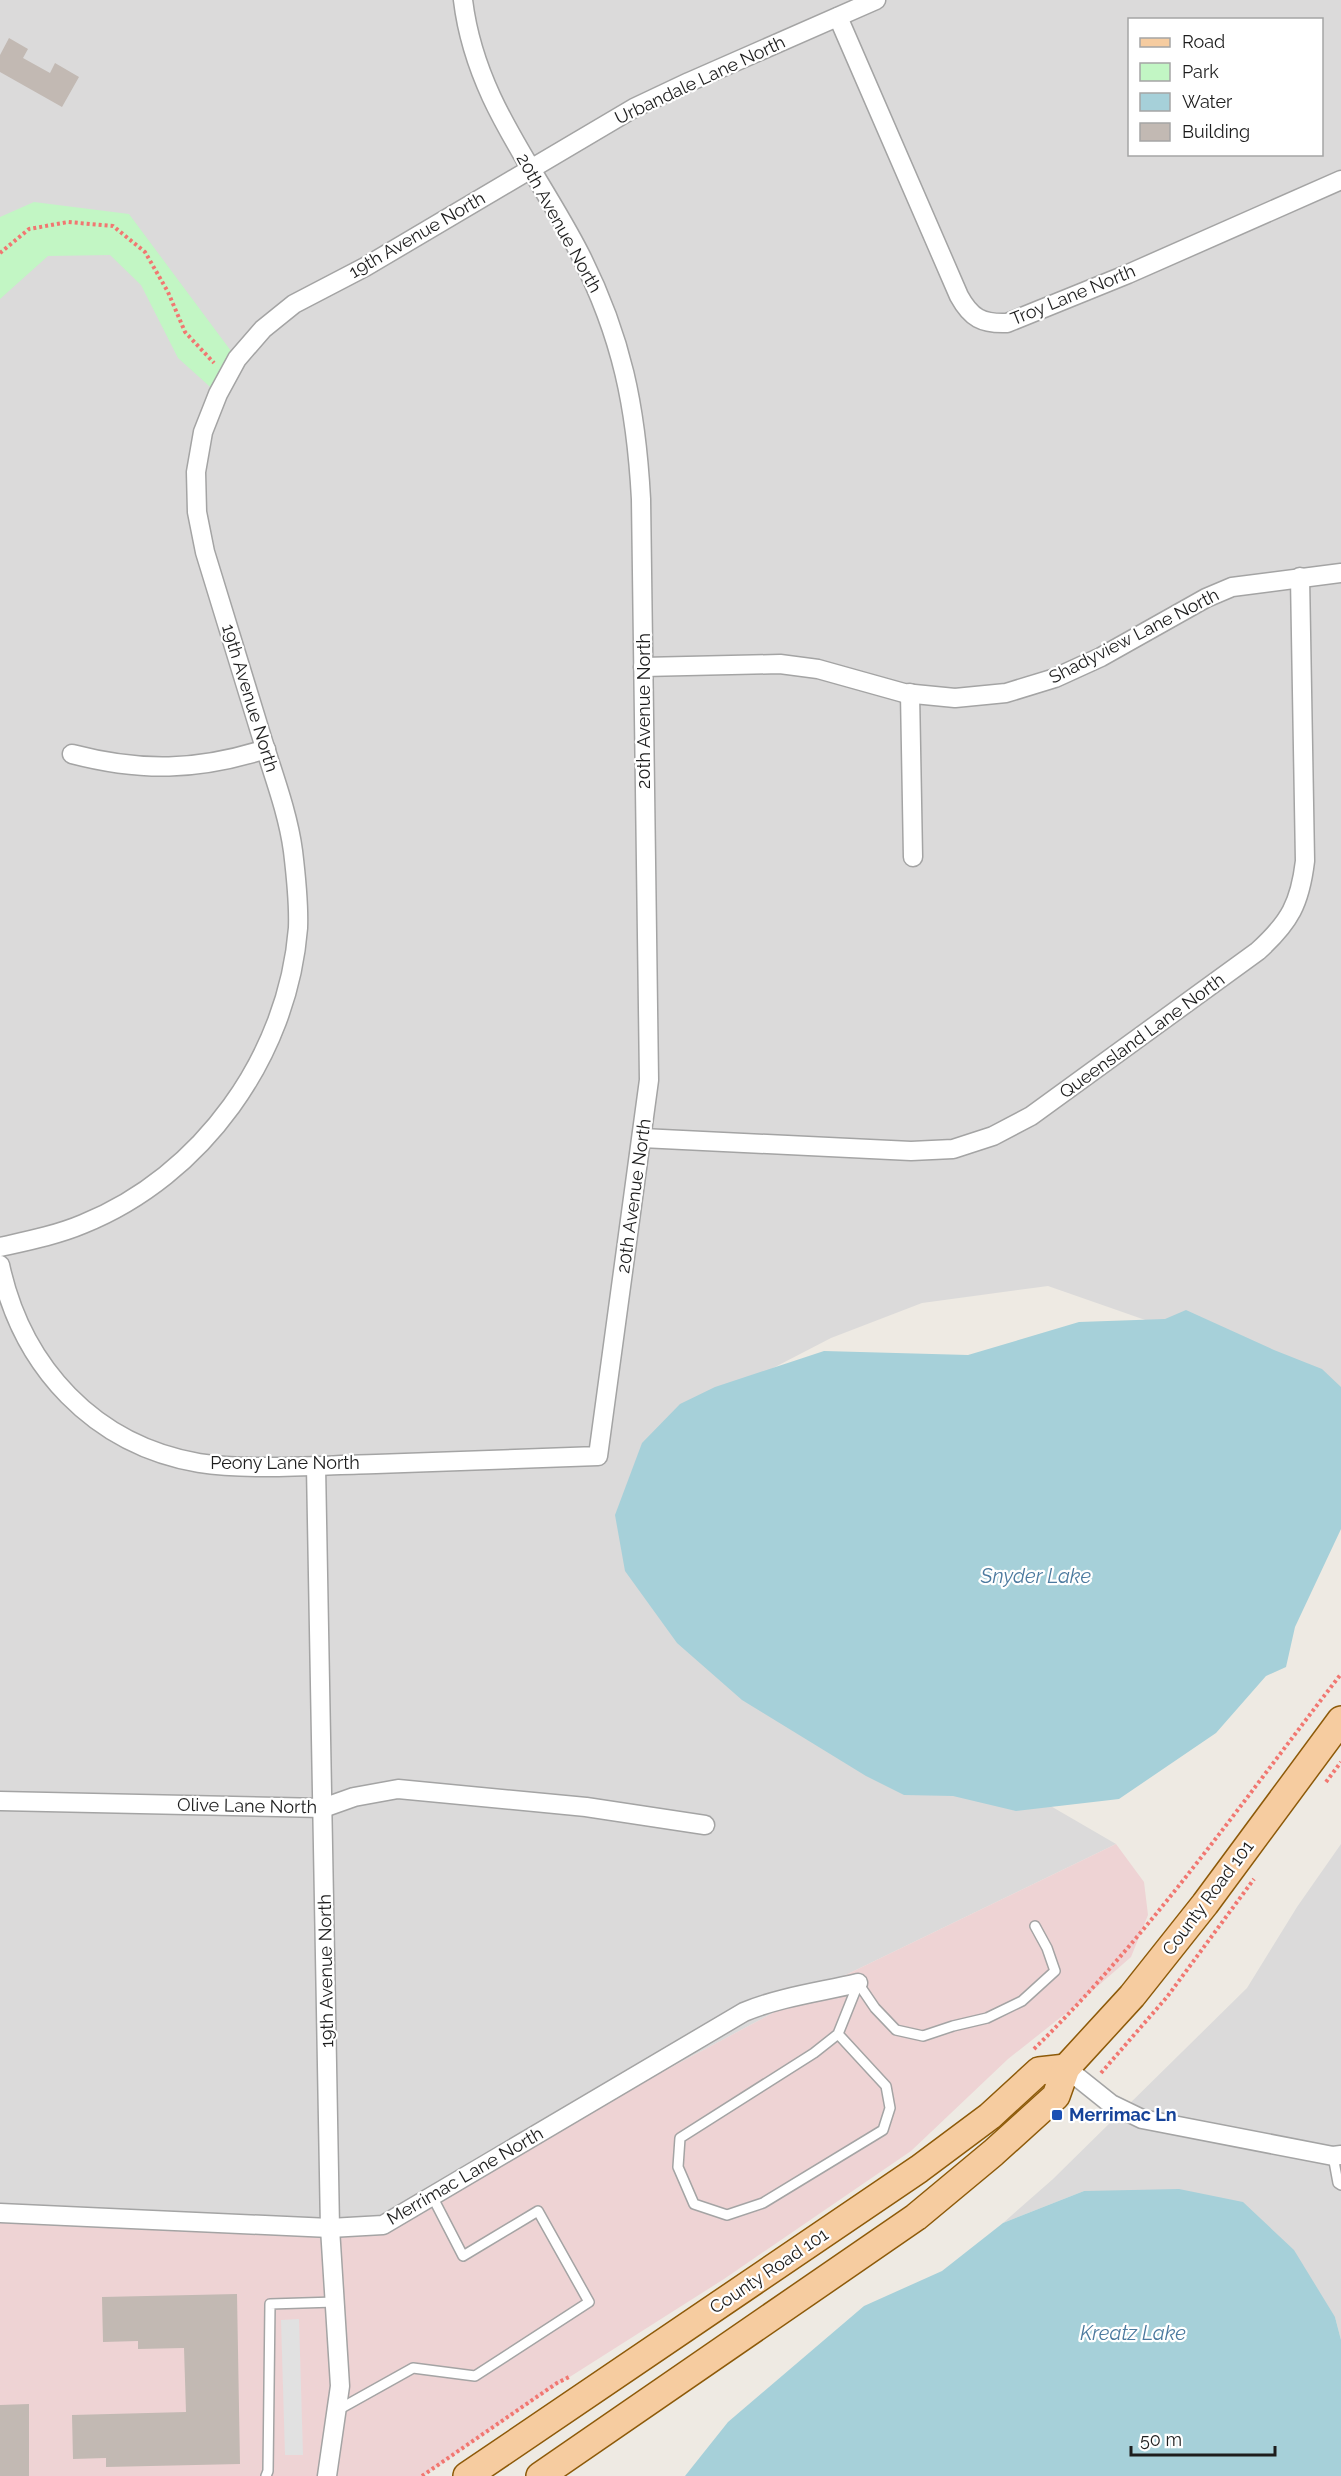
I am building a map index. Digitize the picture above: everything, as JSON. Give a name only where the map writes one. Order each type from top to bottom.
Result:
[{"type":"main road","name":"County Road 101","points":[[540,2476],[916,2217],[993,2153],[1056,2096],[1066,2068],[1132,1996],[1204,1904],[1341,1720]]},
{"type":"main road","name":"County Road 101","points":[[467,2476],[919,2169],[990,2116],[1039,2071],[1066,2068]]},
{"type":"street","name":"20th Avenue North","points":[[463,0],[474,52],[492,102],[591,277],[613,330],[628,385],[638,442],[641,499],[649,1080],[598,1456]]},
{"type":"street","name":"Urbandale Lane North","points":[[531,171],[634,108],[876,0]]},
{"type":"street","name":"Troy Lane North","points":[[837,17],[959,296],[967,310],[991,323],[1007,323],[1128,274],[1341,180]]},
{"type":"street","name":"19th Avenue North","points":[[0,1247],[82,1224],[128,1201],[170,1171],[209,1136],[240,1095],[265,1050],[283,1001],[298,926],[293,849],[266,749],[205,552],[196,512],[196,472],[202,432],[227,377],[237,359],[263,329],[294,304],[365,267],[531,171]]},
{"type":"street","name":"Shadyview Lane North","points":[[643,667],[780,664],[818,669],[910,693],[955,698],[1006,693],[1064,674],[1101,657],[1206,598],[1232,587],[1341,573]]},
{"type":"street","name":"Queensland Lane North","points":[[642,1138],[911,1151],[953,1149],[993,1136],[1031,1116],[1258,951],[1277,934],[1292,913],[1302,888],[1305,861],[1300,577]]},
{"type":"street","points":[[910,693],[913,857]]},
{"type":"street","points":[[72,754],[110,764],[154,768],[199,766],[266,749]]},
{"type":"street","name":"Peony Lane North","points":[[0,1265],[14,1312],[31,1350],[56,1384],[86,1413],[120,1435],[158,1453],[190,1460],[241,1465],[316,1466],[598,1456]]},
{"type":"street","name":"19th Avenue North","points":[[316,1466],[330,2228],[340,2386],[327,2476]]},
{"type":"street","name":"Olive Lane North","points":[[0,1801],[323,1808],[354,1797],[398,1789],[586,1807],[705,1826]]},
{"type":"street","name":"Merrimac Lane North","points":[[0,2213],[330,2228],[383,2225],[744,2012],[771,2001],[800,1997],[858,1983]]},
{"type":"street","points":[[1066,2068],[1111,2104],[1142,2119],[1337,2156]]},
{"type":"lane","points":[[858,1983],[874,2008],[896,2030],[923,2036],[987,2018],[1022,2001],[1055,1971],[1047,1948],[1035,1926]]},
{"type":"lane","points":[[838,2034],[886,2086],[890,2108],[883,2130],[763,2203],[727,2215],[694,2204],[678,2167],[680,2138],[814,2053],[838,2034],[858,1983]]},
{"type":"lane","points":[[1337,2156],[1338,2183],[1341,2185]]},
{"type":"lane","points":[[336,2411],[413,2368],[475,2376],[589,2302],[538,2211],[463,2256],[432,2196]]},
{"type":"lane","points":[[266,2476],[268,2471],[270,2304],[335,2302]]},
{"type":"path","points":[[0,253],[29,229],[68,222],[113,226],[145,252],[168,292],[185,332],[227,377]]},
{"type":"path","points":[[1026,2058],[1082,2002],[1149,1925],[1341,1674]]},
{"type":"path","points":[[422,2476],[557,2382],[577,2373]]},
{"type":"shaded area","points":[[0,0],[1341,0],[1341,1404],[1194,1337],[1048,1286],[922,1303],[831,1338],[696,1408],[1042,1801],[1116,1844],[825,1985],[453,2184],[384,2218],[324,2223],[0,2212]]},
{"type":"shaded area","points":[[1116,1844],[1144,1882],[1148,1915],[1131,1957],[1075,2006],[1008,2059],[911,2151],[724,2279],[557,2385],[423,2476],[0,2476],[0,2212],[260,2225],[384,2218],[453,2184],[825,1985]]},
{"type":"shaded area","points":[[1341,1844],[1341,2340],[1335,2317],[1084,2191],[1003,2223],[1053,2179],[1247,1988],[1297,1907]]},
{"type":"shaded area","points":[[299,2319],[303,2455],[285,2455],[281,2320]]},
{"type":"green space","points":[[34,202],[129,214],[237,359],[218,394],[178,358],[141,285],[110,255],[48,256],[0,299],[0,217]]},
{"type":"water","name":"Snyder Lake","points":[[1186,1310],[1322,1369],[1341,1387],[1341,1529],[1295,1627],[1286,1667],[1266,1676],[1216,1733],[1119,1799],[1016,1811],[953,1796],[904,1795],[866,1776],[742,1700],[677,1643],[625,1571],[615,1515],[642,1443],[680,1404],[715,1387],[824,1351],[968,1355],[1079,1322],[1165,1319]]},
{"type":"water","name":"Kreatz Lake","points":[[1179,2189],[1243,2202],[1294,2250],[1335,2317],[1341,2340],[1341,2476],[685,2476],[728,2422],[864,2306],[942,2271],[1003,2223],[1084,2191]]},
{"type":"building","points":[[9,38],[28,49],[23,58],[50,73],[55,63],[79,77],[62,107],[0,72],[0,55]]},
{"type":"building","points":[[237,2294],[240,2464],[106,2467],[106,2458],[73,2459],[72,2415],[186,2412],[184,2348],[138,2349],[138,2341],[103,2342],[102,2297]]},
{"type":"building","points":[[29,2404],[29,2476],[0,2476],[0,2405]]},
{"type":"place","name":"Merrimac Ln","points":[[1057,2115]]}]
